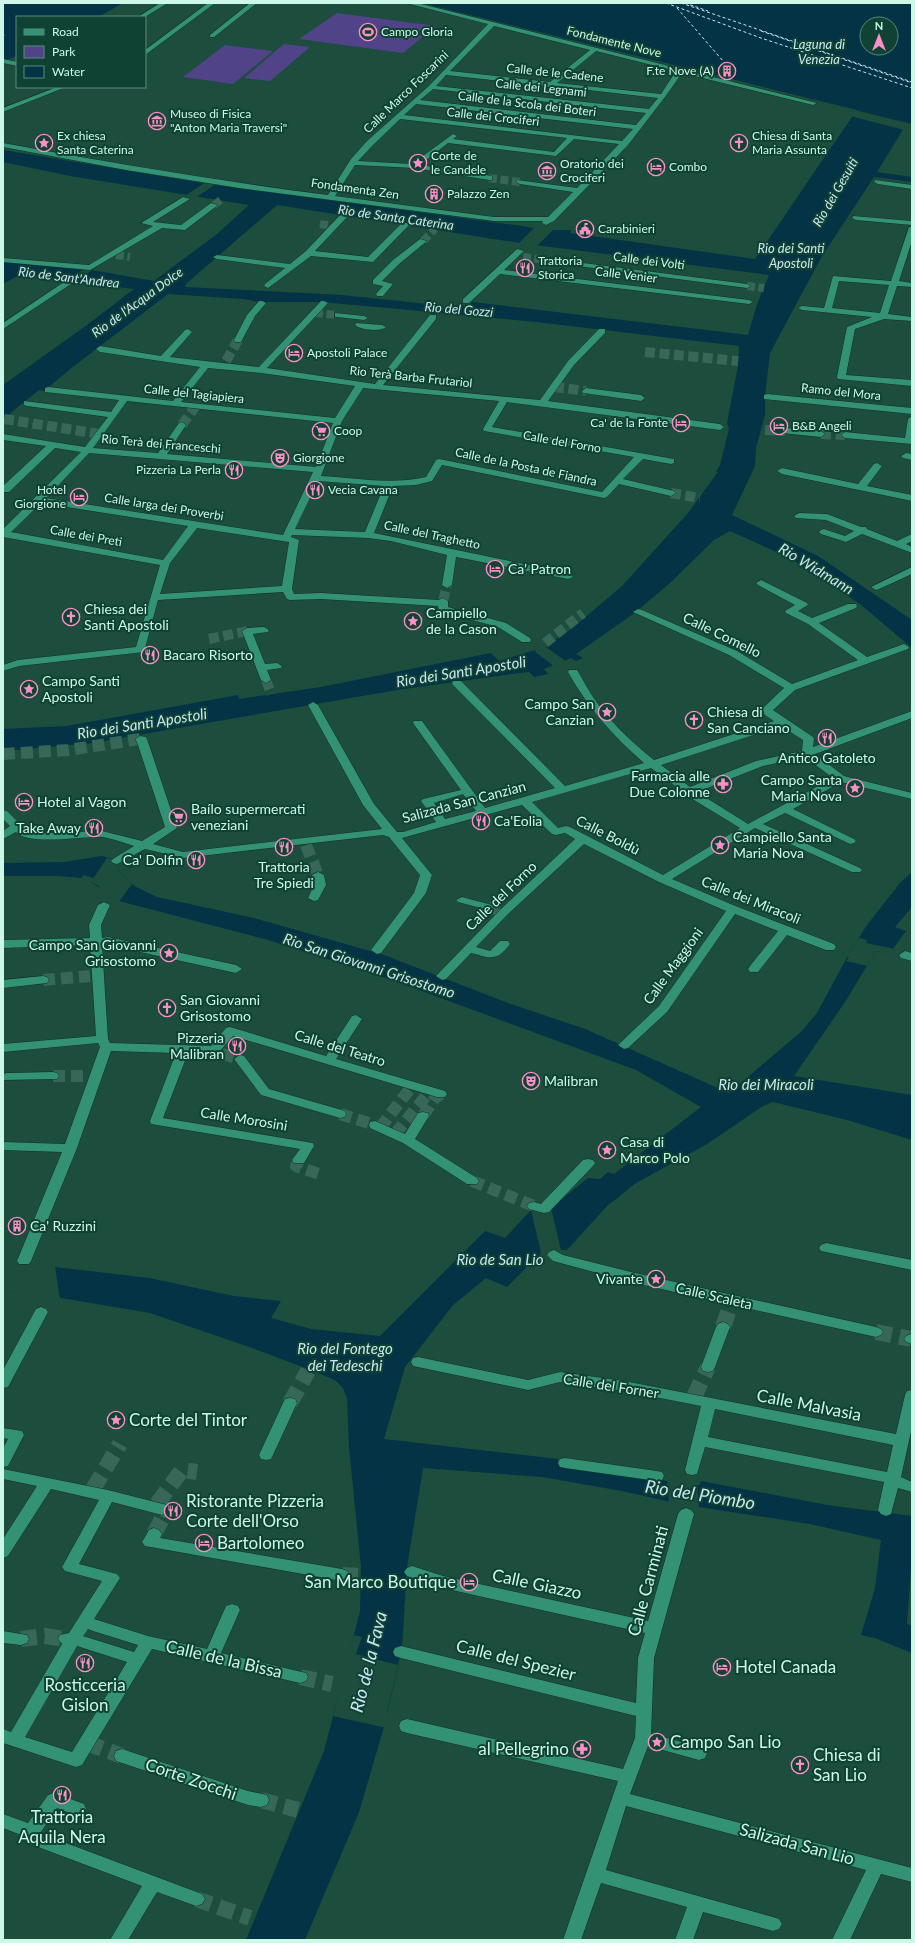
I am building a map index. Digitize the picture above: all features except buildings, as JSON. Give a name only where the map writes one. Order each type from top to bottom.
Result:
[{"type":"street","points":[[146,52],[212,3]]},
{"type":"street","points":[[212,36],[254,3]]},
{"type":"street","name":"Fondamente Nove","points":[[409,3],[813,103]]},
{"type":"street","points":[[143,16],[163,4]]},
{"type":"street","name":"Calle Marco Foscarini","points":[[330,198],[354,162],[370,143],[446,73],[447,69],[492,24]]},
{"type":"street","points":[[522,114],[551,84],[595,49]]},
{"type":"street","points":[[5,61],[16,64]]},
{"type":"street","points":[[520,182],[579,191],[625,143],[663,96],[680,70]]},
{"type":"street","name":"Calle de le Cadene","points":[[446,73],[663,96]]},
{"type":"street","name":"Calle dei Legnami","points":[[431,87],[522,114],[648,113]]},
{"type":"street","points":[[3,110],[60,88]]},
{"type":"street","name":"Calle de la Scola dei Boteri","points":[[415,102],[637,127]]},
{"type":"street","name":"Calle dei Crociferi","points":[[399,117],[464,125],[522,114],[572,137],[625,143]]},
{"type":"street","points":[[414,166],[448,141],[464,125]]},
{"type":"street","points":[[448,141],[556,154],[572,137]]},
{"type":"street","name":"Fondamenta Zen","points":[[3,145],[213,182],[494,219],[549,221],[579,191]]},
{"type":"street","points":[[354,162],[414,166],[490,178]]},
{"type":"street","points":[[878,182],[912,186]]},
{"type":"street","points":[[186,199],[145,223],[182,228],[214,205]]},
{"type":"street","points":[[268,286],[309,253],[344,216]]},
{"type":"street","points":[[856,218],[912,223]]},
{"type":"street","points":[[370,260],[406,224]]},
{"type":"street","points":[[3,260],[90,268],[161,225]]},
{"type":"street","points":[[883,316],[893,283],[908,252],[912,229]]},
{"type":"street","points":[[380,294],[389,284],[376,282],[395,263],[423,241]]},
{"type":"street","points":[[309,253],[395,263]]},
{"type":"street","points":[[466,301],[519,255]]},
{"type":"street","points":[[217,257],[292,267]]},
{"type":"street","name":"Calle dei Volti","points":[[547,260],[747,286]]},
{"type":"street","name":"Calle Venier","points":[[500,272],[749,302]]},
{"type":"street","points":[[827,310],[836,278],[912,285]]},
{"type":"street","points":[[3,326],[67,284]]},
{"type":"street","points":[[238,340],[243,333],[251,315],[262,303]]},
{"type":"street","points":[[261,370],[324,303]]},
{"type":"street","points":[[802,308],[912,319]]},
{"type":"street","points":[[338,315],[382,327]]},
{"type":"street","points":[[883,316],[852,327],[841,377],[912,383]]},
{"type":"street","points":[[377,387],[433,317]]},
{"type":"street","points":[[542,403],[571,363],[602,331]]},
{"type":"street","points":[[163,359],[188,332]]},
{"type":"street","name":"Rio Terà Barba Frutariol","points":[[100,349],[206,365],[225,364],[377,387],[542,403],[720,427]]},
{"type":"street","points":[[175,404],[206,365]]},
{"type":"street","points":[[361,384],[338,421],[290,537],[287,589],[290,597],[322,596],[443,602],[443,609],[459,612],[502,625],[526,640]]},
{"type":"street","name":"Calle del Tagiapiera","points":[[48,390],[338,421]]},
{"type":"street","points":[[586,391],[641,398]]},
{"type":"street","name":"Ramo del Mora","points":[[767,397],[912,411]]},
{"type":"street","points":[[3,533],[88,450],[114,416],[124,399]]},
{"type":"street","name":"Calle del Forno","points":[[505,399],[487,429],[671,461]]},
{"type":"street","points":[[27,403],[114,416]]},
{"type":"street","points":[[845,435],[911,441],[912,422]]},
{"type":"street","points":[[161,456],[182,425]]},
{"type":"street","points":[[785,431],[821,434]]},
{"type":"street","name":"Rio Terà dei Franceschi","points":[[3,437],[88,450],[161,456],[390,483],[429,479]]},
{"type":"street","points":[[3,489],[6,490],[53,445]]},
{"type":"street","points":[[641,455],[618,481],[671,492]]},
{"type":"street","name":"Calle de la Posta de Fiandra","points":[[429,479],[439,462],[604,495],[618,481]]},
{"type":"street","points":[[861,487],[876,466]]},
{"type":"street","points":[[782,471],[912,498]]},
{"type":"street","points":[[368,535],[390,483]]},
{"type":"street","name":"Calle larga dei Proverbi","points":[[38,500],[194,525],[290,537]]},
{"type":"street","points":[[799,516],[828,516],[912,550]]},
{"type":"street","points":[[3,668],[18,663],[140,650],[165,563],[194,525]]},
{"type":"street","points":[[824,532],[846,539],[863,530]]},
{"type":"street","name":"Calle dei Preti","points":[[3,533],[165,563]]},
{"type":"street","name":"Calle del Traghetto","points":[[290,537],[368,535],[391,538],[452,553],[568,576]]},
{"type":"street","points":[[899,544],[912,537]]},
{"type":"street","points":[[447,585],[452,553]]},
{"type":"street","points":[[876,588],[912,570]]},
{"type":"street","points":[[761,583],[803,605],[790,611],[812,622],[864,660]]},
{"type":"street","points":[[154,597],[287,589]]},
{"type":"street","points":[[812,622],[852,606]]},
{"type":"street","name":"Calle Comello","points":[[638,612],[732,653],[791,688]]},
{"type":"street","points":[[264,630],[247,631],[266,680]]},
{"type":"street","points":[[807,753],[809,739],[769,713],[767,709],[791,688],[864,660],[904,647]]},
{"type":"street","points":[[261,668],[277,666]]},
{"type":"street","points":[[573,672],[580,686],[601,717],[651,762],[720,813],[856,870]]},
{"type":"street","points":[[457,683],[564,790]]},
{"type":"street","points":[[313,705],[369,805],[426,875],[420,893],[377,950]]},
{"type":"street","points":[[689,791],[760,763],[807,753],[912,714]]},
{"type":"street","name":"Salizada San Canzian","points":[[16,827],[24,834],[52,836],[102,834],[183,855],[305,843],[383,832],[394,835],[403,835],[526,802],[651,762],[697,750],[782,722]]},
{"type":"street","points":[[418,723],[428,739],[483,813]]},
{"type":"street","points":[[117,861],[171,828],[154,770],[142,739],[140,739]]},
{"type":"street","points":[[807,753],[840,778],[912,796]]},
{"type":"street","points":[[663,880],[751,826],[840,778]]},
{"type":"street","points":[[443,824],[426,801],[458,793]]},
{"type":"street","name":"Calle Boldù","points":[[526,802],[556,832],[566,829],[582,839],[663,880]]},
{"type":"street","points":[[785,809],[850,841]]},
{"type":"street","points":[[3,813],[16,827]]},
{"type":"street","points":[[3,828],[16,827]]},
{"type":"street","points":[[3,836],[16,827]]},
{"type":"street","name":"Calle del Forno","points":[[442,976],[503,912],[582,839]]},
{"type":"street","points":[[314,898],[320,885],[318,875]]},
{"type":"street","name":"Calle dei Miracoli","points":[[663,880],[732,910],[830,947]]},
{"type":"street","points":[[462,900],[488,907]]},
{"type":"street","points":[[24,1261],[70,1148],[89,1075],[104,1043],[94,976],[95,925],[104,905]]},
{"type":"street","name":"Calle Maggioni","points":[[624,1045],[664,1009],[732,910]]},
{"type":"street","points":[[754,969],[785,930]]},
{"type":"street","points":[[3,944],[108,941],[236,969]]},
{"type":"street","points":[[469,948],[492,956],[504,944]]},
{"type":"street","points":[[3,984],[43,980]]},
{"type":"street","points":[[329,1060],[356,1019]]},
{"type":"street","name":"Calle del Teatro","points":[[183,1050],[218,1052],[230,1031],[441,1094]]},
{"type":"street","points":[[3,1048],[104,1043],[183,1050]]},
{"type":"street","name":"Calle Morosini","points":[[183,1050],[156,1121],[308,1146],[299,1160]]},
{"type":"street","points":[[240,1059],[265,1092],[340,1114]]},
{"type":"street","points":[[7,1077],[53,1076]]},
{"type":"street","points":[[408,1140],[423,1116]]},
{"type":"street","points":[[374,1125],[408,1140],[472,1181]]},
{"type":"street","points":[[3,1146],[70,1148]]},
{"type":"street","points":[[534,1206],[544,1209],[588,1163]]},
{"type":"street","points":[[826,1248],[912,1264]]},
{"type":"street","name":"Calle Scaleta","points":[[554,1254],[558,1258],[731,1302],[876,1332]]},
{"type":"street","points":[[3,1383],[45,1304]]},
{"type":"street","points":[[708,1367],[723,1327]]},
{"type":"street","name":"Calle del Forner","points":[[418,1362],[528,1386],[560,1377],[624,1386],[694,1399],[709,1404]]},
{"type":"street","points":[[886,1510],[893,1479],[906,1438],[912,1395]]},
{"type":"street","points":[[266,1455],[290,1403]]},
{"type":"street","points":[[692,1470],[709,1404]]},
{"type":"street","name":"Calle Malvasia","points":[[709,1404],[906,1438]]},
{"type":"street","points":[[3,1433],[17,1435],[3,1462]]},
{"type":"street","points":[[699,1441],[887,1477],[898,1483],[912,1487]]},
{"type":"street","points":[[565,1463],[657,1476]]},
{"type":"street","points":[[3,1474],[92,1491],[158,1507]]},
{"type":"street","points":[[3,1552],[47,1483]]},
{"type":"street","name":"Calle de la Bissa","points":[[108,1496],[70,1567],[112,1578],[69,1639],[9,1738],[76,1760],[137,1659],[145,1641],[300,1676]]},
{"type":"street","name":"Calle Carminati","points":[[644,1712],[646,1658],[686,1514]]},
{"type":"street","points":[[154,1534],[150,1542],[342,1574]]},
{"type":"street","name":"Calle Giazzo","points":[[412,1572],[443,1582],[655,1629]]},
{"type":"street","points":[[212,1656],[232,1610]]},
{"type":"street","points":[[93,1625],[145,1641]]},
{"type":"street","points":[[3,1638],[21,1639]]},
{"type":"street","points":[[69,1639],[137,1659]]},
{"type":"street","name":"Calle del Spezier","points":[[401,1652],[623,1705],[644,1712]]},
{"type":"street","points":[[572,1940],[596,1874],[618,1802],[643,1738],[644,1712]]},
{"type":"street","points":[[407,1726],[628,1778]]},
{"type":"street","points":[[643,1738],[699,1753]]},
{"type":"street","name":"Corte Zocchi","points":[[122,1756],[248,1798],[261,1800]]},
{"type":"street","points":[[32,1832],[54,1800],[78,1809]]},
{"type":"street","name":"Salizada San Lio","points":[[618,1802],[682,1813],[912,1875]]},
{"type":"street","points":[[3,1821],[32,1832],[36,1840],[153,1884],[196,1898]]},
{"type":"street","points":[[841,1940],[876,1866]]},
{"type":"street","points":[[596,1874],[774,1924]]},
{"type":"street","points":[[119,1940],[153,1884]]},
{"type":"street","points":[[684,1940],[697,1903]]},
{"type":"green space","name":"Campo Gloria","points":[[337,13],[436,26],[403,53],[299,39]]},
{"type":"green space","points":[[284,44],[310,47],[270,81],[244,78]]},
{"type":"green space","points":[[225,45],[273,51],[233,84],[183,77]]},
{"type":"water","points":[[3,3],[123,3],[100,16],[16,16],[16,56],[3,61],[3,37],[7,35],[3,34]]},
{"type":"water","points":[[422,3],[912,3],[912,124],[907,123],[877,172],[912,177],[912,182],[874,177],[822,256],[770,353],[765,395],[765,415],[756,448],[755,466],[732,515],[818,556],[912,620],[912,648],[860,604],[790,558],[730,531],[714,540],[670,583],[633,614],[576,654],[583,658],[576,661],[571,658],[544,669],[548,674],[534,677],[529,672],[519,673],[397,690],[92,743],[3,751],[3,729],[67,726],[238,695],[239,699],[321,687],[491,653],[499,661],[545,647],[574,627],[623,585],[688,513],[718,472],[716,472],[720,465],[729,429],[727,423],[738,366],[739,346],[536,322],[377,307],[320,302],[260,302],[243,299],[168,294],[44,391],[39,390],[3,419],[3,385],[87,325],[134,289],[19,275],[3,284],[3,262],[92,270],[154,281],[217,234],[249,205],[70,176],[3,162],[3,150],[215,185],[552,230],[571,230],[570,233],[755,259],[857,110]],"holes":[[[277,205],[520,243],[769,275],[756,307],[748,335],[472,302],[463,306],[447,306],[342,295],[185,287],[187,283]]]},
{"type":"water","points":[[102,856],[127,863],[134,867],[118,871],[134,886],[157,897],[254,918],[384,955],[508,1003],[585,1029],[729,1093],[802,1031],[817,1013],[850,952],[867,925],[900,883],[912,872],[912,907],[895,927],[906,931],[889,954],[876,951],[845,1002],[794,1076],[912,1095],[912,1140],[847,1120],[773,1102],[763,1106],[707,1144],[636,1183],[606,1207],[567,1250],[541,1253],[507,1287],[486,1278],[453,1305],[405,1367],[384,1439],[558,1459],[558,1465],[699,1485],[701,1481],[827,1505],[912,1516],[912,1554],[907,1624],[912,1626],[912,1653],[875,1638],[861,1635],[875,1588],[881,1540],[810,1524],[680,1504],[622,1491],[542,1477],[423,1468],[407,1567],[402,1648],[384,1727],[359,1812],[305,1940],[246,1940],[324,1751],[360,1611],[361,1567],[349,1447],[347,1398],[343,1388],[335,1380],[255,1349],[150,1313],[61,1298],[3,1291],[3,1261],[149,1278],[234,1296],[281,1301],[271,1318],[311,1329],[380,1336],[485,1231],[505,1238],[531,1210],[551,1208],[588,1178],[600,1179],[608,1172],[614,1174],[701,1107],[636,1070],[389,979],[265,939],[119,901],[91,882],[94,878],[84,875],[81,878],[58,876],[3,876],[3,863],[64,862]]},
{"type":"pier","points":[[818,101],[912,124],[912,126],[908,125],[904,130],[850,116],[853,111],[815,102]]},
{"type":"pier","points":[[206,182],[217,183],[197,197],[183,197]]},
{"type":"pier","points":[[523,226],[554,229],[538,245],[518,244],[534,228]]},
{"type":"pier","points":[[85,268],[94,269],[72,284],[63,283]]},
{"type":"pier","points":[[469,301],[472,302],[465,306],[447,306],[438,316],[431,315],[439,305],[428,304],[429,302],[461,305]]},
{"type":"pier","points":[[546,644],[548,645],[546,647],[567,662],[555,667],[534,651],[536,651],[534,649]]},
{"type":"pier","points":[[107,858],[127,863],[134,867],[118,871],[132,884],[118,903],[99,888],[99,886],[91,882]]},
{"type":"pier","points":[[859,938],[867,940],[866,943],[895,949],[891,955],[876,951],[867,966],[846,961],[849,957],[847,956],[848,951],[850,952]]},
{"type":"pier","points":[[533,1208],[551,1208],[561,1250],[567,1250],[565,1252],[539,1255],[541,1253],[531,1210]]},
{"type":"pier","points":[[16,1260],[55,1266],[60,1300],[36,1298],[37,1296],[3,1291],[3,1261],[16,1262]]},
{"type":"pier","points":[[657,1477],[697,1483],[699,1508],[696,1509],[680,1506],[680,1504],[669,1502],[667,1481],[657,1479]]},
{"type":"pier","points":[[354,1635],[362,1637],[356,1654],[398,1665],[387,1713],[389,1714],[386,1728],[333,1716],[338,1695],[336,1694]]},
{"type":"ferry route","points":[[666,3],[761,38],[912,88]]},
{"type":"ferry route","points":[[681,3],[912,82]]},
{"type":"ferry route","points":[[685,3],[708,11]]},
{"type":"ferry route","points":[[677,8],[730,69]]},
{"type":"ferry route","points":[[761,31],[912,83]]},
{"type":"tunnel","points":[[489,178],[520,182]]},
{"type":"tunnel","points":[[214,205],[221,200]]},
{"type":"tunnel","points":[[320,224],[332,226]]},
{"type":"tunnel","points":[[423,241],[435,229]]},
{"type":"tunnel","points":[[116,255],[130,257]]},
{"type":"tunnel","points":[[523,257],[547,260]]},
{"type":"tunnel","points":[[747,286],[764,288]]},
{"type":"tunnel","points":[[315,313],[338,315]]},
{"type":"tunnel","points":[[226,361],[238,340]]},
{"type":"tunnel","points":[[645,352],[738,361]]},
{"type":"tunnel","points":[[554,387],[586,391]]},
{"type":"tunnel","points":[[182,425],[195,407]]},
{"type":"tunnel","points":[[4,419],[100,434]]},
{"type":"tunnel","points":[[765,430],[785,431]]},
{"type":"tunnel","points":[[821,434],[845,435]]},
{"type":"tunnel","points":[[671,493],[700,498]]},
{"type":"tunnel","points":[[443,601],[447,585]]},
{"type":"tunnel","points":[[545,643],[583,613]]},
{"type":"tunnel","points":[[209,639],[247,631]]},
{"type":"tunnel","points":[[266,680],[271,694]]},
{"type":"tunnel","points":[[3,754],[68,750],[140,739]]},
{"type":"tunnel","points":[[306,845],[318,875]]},
{"type":"tunnel","points":[[488,907],[501,911]]},
{"type":"tunnel","points":[[43,980],[90,976]]},
{"type":"tunnel","points":[[222,1054],[240,1059]]},
{"type":"tunnel","points":[[53,1076],[83,1076]]},
{"type":"tunnel","points":[[380,1128],[412,1086]]},
{"type":"tunnel","points":[[395,1134],[430,1091]]},
{"type":"tunnel","points":[[423,1116],[435,1098],[441,1094]]},
{"type":"tunnel","points":[[340,1114],[375,1125]]},
{"type":"tunnel","points":[[299,1160],[296,1166],[322,1175]]},
{"type":"tunnel","points":[[472,1181],[534,1206]]},
{"type":"tunnel","points":[[723,1327],[731,1304]]},
{"type":"tunnel","points":[[876,1332],[911,1339]]},
{"type":"tunnel","points":[[694,1397],[708,1367]]},
{"type":"tunnel","points":[[290,1403],[308,1371]]},
{"type":"tunnel","points":[[93,1489],[120,1444]]},
{"type":"tunnel","points":[[157,1504],[182,1470],[197,1472]]},
{"type":"tunnel","points":[[154,1534],[167,1510],[162,1509]]},
{"type":"tunnel","points":[[342,1575],[362,1576]]},
{"type":"tunnel","points":[[21,1639],[45,1636],[65,1639]]},
{"type":"tunnel","points":[[300,1677],[332,1684]]},
{"type":"tunnel","points":[[87,1743],[122,1756]]},
{"type":"tunnel","points":[[261,1800],[298,1810]]},
{"type":"tunnel","points":[[196,1899],[250,1918]]},
{"type":"place","name":"Campo Gloria","points":[[368,32]]},
{"type":"place","name":"F.te Nove (A)","points":[[727,71]]},
{"type":"place","name":"Museo di Fisica \"Anton Maria Traversi\"","points":[[157,121]]},
{"type":"place","name":"Ex chiesa Santa Caterina","points":[[44,143]]},
{"type":"place","name":"Chiesa di Santa Maria Assunta","points":[[739,143]]},
{"type":"place","name":"Corte de le Candele","points":[[418,163]]},
{"type":"place","name":"Combo","points":[[656,167]]},
{"type":"place","name":"Oratorio dei Crociferi","points":[[547,171]]},
{"type":"place","name":"Palazzo Zen","points":[[434,194]]},
{"type":"place","name":"Carabinieri","points":[[585,229]]},
{"type":"place","name":"Trattoria Storica","points":[[525,268]]},
{"type":"place","name":"Apostoli Palace","points":[[294,353]]},
{"type":"place","name":"Ca' de la Fonte","points":[[681,423]]},
{"type":"place","name":"B&B Angeli","points":[[779,426]]},
{"type":"place","name":"Coop","points":[[321,431]]},
{"type":"place","name":"Giorgione","points":[[280,458]]},
{"type":"place","name":"Pizzeria La Perla","points":[[234,470]]},
{"type":"place","name":"Vecia Cavana","points":[[315,490]]},
{"type":"place","name":"Hotel Giorgione","points":[[79,497]]},
{"type":"place","name":"Ca’ Patron","points":[[495,569]]},
{"type":"place","name":"Chiesa dei Santi Apostoli","points":[[71,617]]},
{"type":"place","name":"Campiello de la Cason","points":[[413,621]]},
{"type":"place","name":"Bacaro Risorto","points":[[150,655]]},
{"type":"place","name":"Campo Santi Apostoli","points":[[29,689]]},
{"type":"place","name":"Campo San Canzian","points":[[607,712]]},
{"type":"place","name":"Chiesa di San Canciano","points":[[694,720]]},
{"type":"place","name":"Antico Gatoleto","points":[[827,738]]},
{"type":"place","name":"Farmacia alle Due Colonne","points":[[723,784]]},
{"type":"place","name":"Campo Santa Maria Nova","points":[[855,788]]},
{"type":"place","name":"Hotel al Vagon","points":[[24,802]]},
{"type":"place","name":"Baílo supermercati veneziani","points":[[178,817]]},
{"type":"place","name":"Ca'Eolia","points":[[481,821]]},
{"type":"place","name":"Take Away","points":[[94,828]]},
{"type":"place","name":"Campiello Santa Maria Nova","points":[[720,845]]},
{"type":"place","name":"Trattoria Tre Spiedi","points":[[284,847]]},
{"type":"place","name":"Ca' Dolfin","points":[[196,860]]},
{"type":"place","name":"Campo San Giovanni Grisostomo","points":[[169,953]]},
{"type":"place","name":"San Giovanni Grisostomo","points":[[167,1008]]},
{"type":"place","name":"Pizzeria Malibran","points":[[237,1046]]},
{"type":"place","name":"Malibran","points":[[531,1081]]},
{"type":"place","name":"Casa di Marco Polo","points":[[607,1150]]},
{"type":"place","name":"Ca' Ruzzini","points":[[17,1226]]},
{"type":"place","name":"Vivante","points":[[656,1279]]},
{"type":"place","name":"Corte del Tintor","points":[[116,1420]]},
{"type":"place","name":"Ristorante Pizzeria Corte dell'Orso","points":[[173,1511]]},
{"type":"place","name":"Bartolomeo","points":[[204,1543]]},
{"type":"place","name":"San Marco Boutique","points":[[469,1582]]},
{"type":"place","name":"Rosticceria Gislon","points":[[85,1663]]},
{"type":"place","name":"Hotel Canada","points":[[722,1667]]},
{"type":"place","name":"Campo San Lio","points":[[657,1742]]},
{"type":"place","name":"al Pellegrino","points":[[582,1749]]},
{"type":"place","name":"Chiesa di San Lio","points":[[800,1765]]},
{"type":"place","name":"Trattoria Aquila Nera","points":[[62,1795]]},
{"type":"water label","name":"Laguna di Venezia","points":[[819,52]]},
{"type":"water label","name":"Rio dei Gesuiti","points":[[835,192]]},
{"type":"water label","name":"Rio de Santa Caterina","points":[[396,217]]},
{"type":"water label","name":"Rio dei Santi Apostoli","points":[[791,256]]},
{"type":"water label","name":"Rio de Sant'Andrea","points":[[69,277]]},
{"type":"water label","name":"Rio de l'Acqua Dolce","points":[[137,302]]},
{"type":"water label","name":"Rio del Gozzi","points":[[459,309]]},
{"type":"water label","name":"Rio Widmann","points":[[816,569]]},
{"type":"water label","name":"Rio dei Santi Apostoli","points":[[461,672]]},
{"type":"water label","name":"Rio dei Santi Apostoli","points":[[142,724]]},
{"type":"water label","name":"Rio San Giovanni Grisostomo","points":[[369,966]]},
{"type":"water label","name":"Rio dei Miracoli","points":[[766,1085]]},
{"type":"water label","name":"Rio de San Lio","points":[[500,1260]]},
{"type":"water label","name":"Rio del Fontego dei Tedeschi","points":[[345,1358]]},
{"type":"water label","name":"Rio del Piombo","points":[[700,1495]]},
{"type":"water label","name":"Rio de la Fava","points":[[369,1662]]}]
